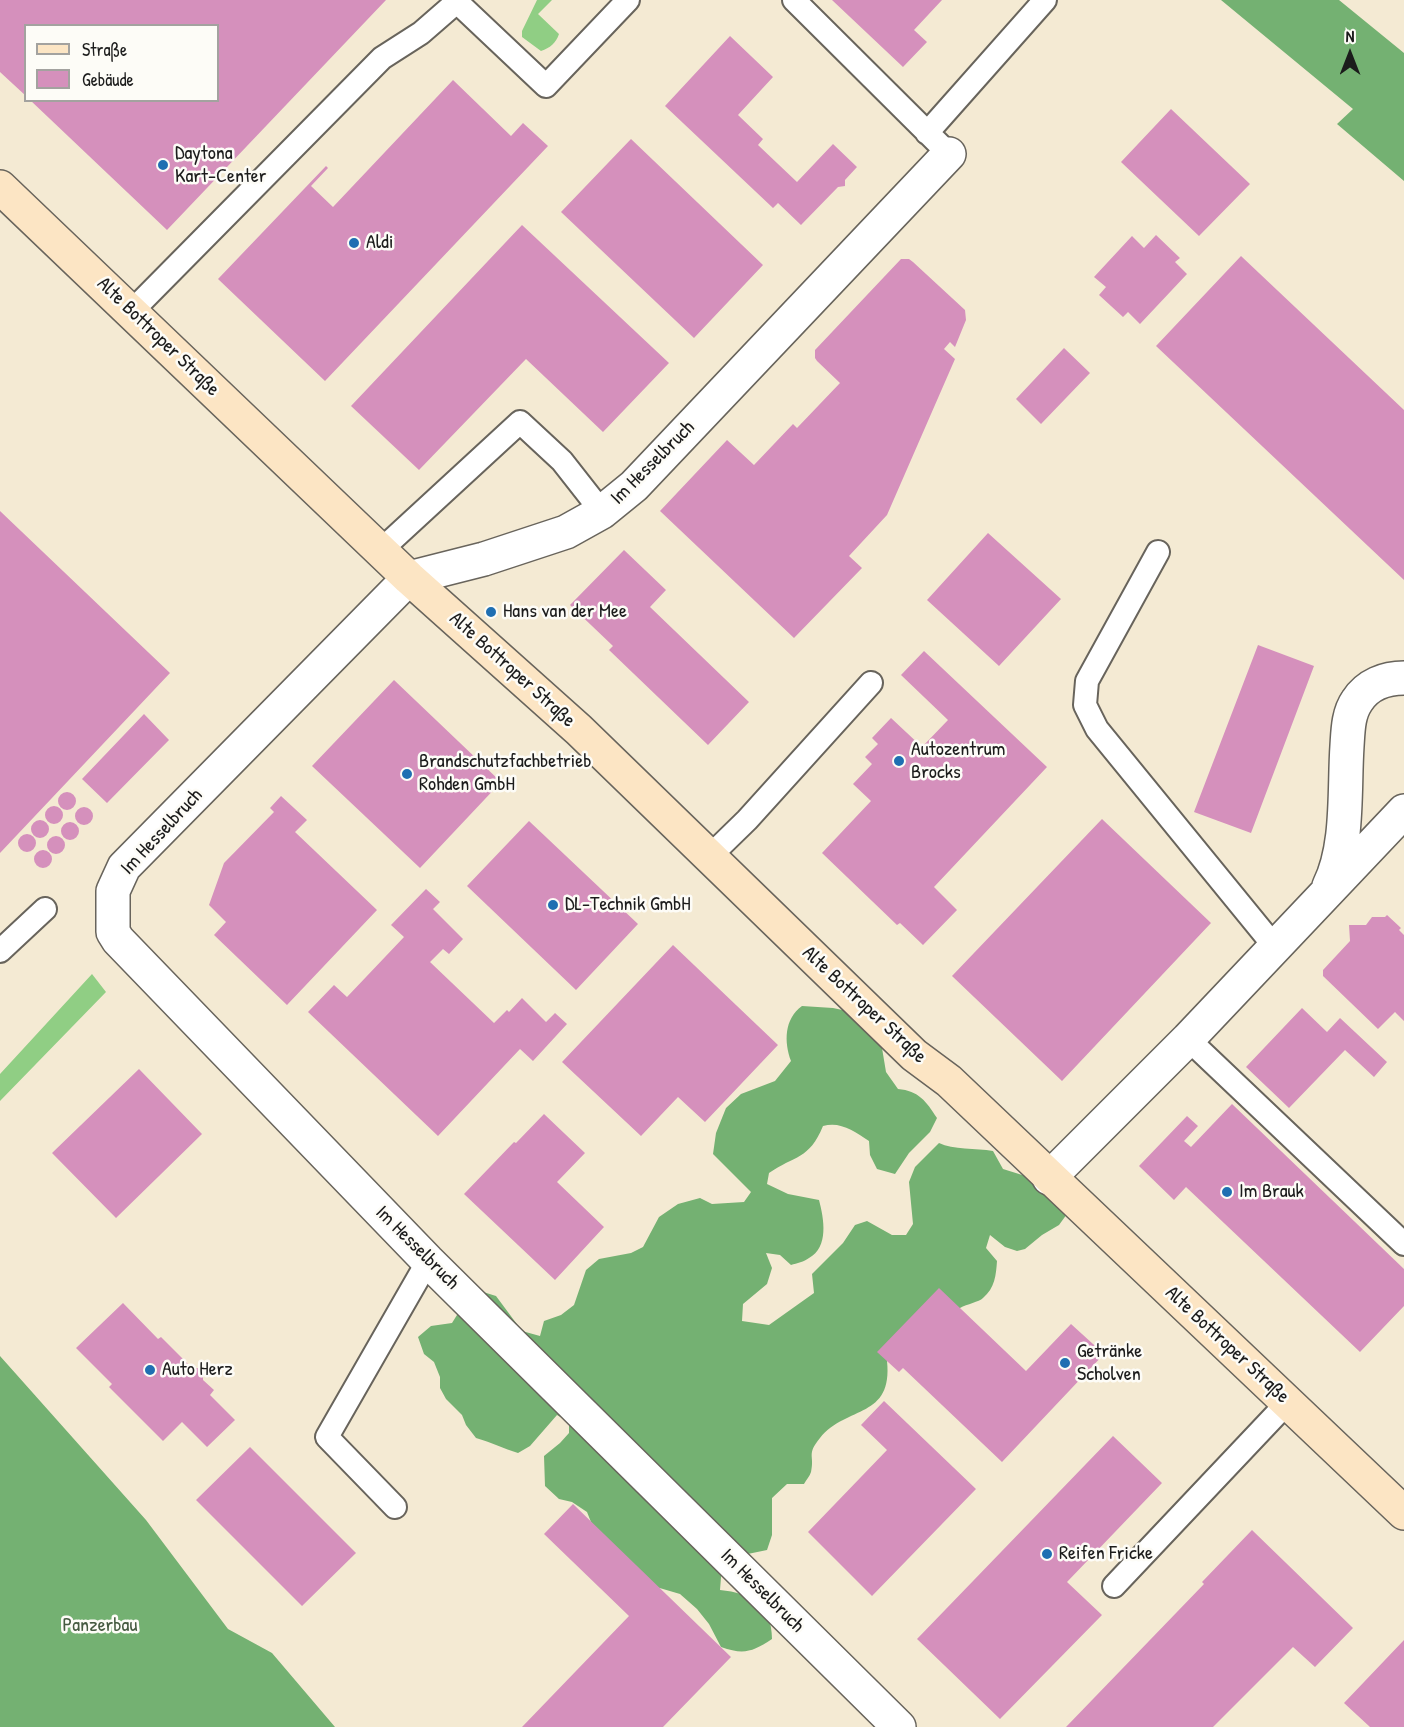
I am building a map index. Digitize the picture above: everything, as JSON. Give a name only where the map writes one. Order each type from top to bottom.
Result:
[{"type":"street","name":"Im Hesselbruch","points":[[894,1726],[428,1261],[118,940],[113,932],[113,891],[124,867],[409,578],[530,545],[566,532],[602,512],[633,486],[938,144]]},
{"type":"street","name":"Alte Bottroper Straße","points":[[0,187],[409,578],[579,730],[914,1055],[949,1081],[1404,1513]]},
{"type":"street","points":[[1325,893],[1336,866],[1342,840],[1348,732],[1353,708],[1371,686],[1404,678]]},
{"type":"street","points":[[1049,1178],[1188,1039],[1404,811]]},
{"type":"lane","points":[[131,312],[382,58],[421,33],[458,1],[546,86],[628,0]]},
{"type":"lane","points":[[794,0],[938,144],[1045,0]]},
{"type":"lane","points":[[381,550],[520,422],[562,460],[602,512]]},
{"type":"lane","points":[[1158,552],[1087,681],[1085,705],[1097,729],[1275,947]]},
{"type":"lane","points":[[710,856],[747,820],[871,683]]},
{"type":"lane","points":[[0,951],[45,909]]},
{"type":"lane","points":[[1188,1039],[1404,1244]]},
{"type":"lane","points":[[395,1507],[327,1437],[428,1261]]},
{"type":"lane","points":[[1113,1586],[1287,1403]]},
{"type":"green space","points":[[537,0],[552,0],[538,14],[559,34],[552,45],[541,51],[522,37],[522,31]]},
{"type":"green space","points":[[1221,0],[1339,0],[1404,53],[1404,181],[1337,124],[1353,109]]},
{"type":"green space","points":[[92,974],[106,992],[0,1101],[0,1074]]},
{"type":"green space","points":[[802,1006],[847,1011],[882,1048],[886,1072],[898,1089],[917,1095],[937,1118],[930,1132],[909,1153],[895,1174],[877,1169],[870,1155],[869,1141],[852,1131],[835,1125],[823,1126],[807,1151],[769,1173],[767,1184],[788,1194],[819,1200],[823,1224],[822,1240],[815,1253],[791,1265],[780,1255],[766,1253],[772,1268],[767,1284],[743,1304],[742,1321],[769,1325],[814,1293],[812,1274],[843,1243],[855,1225],[867,1221],[892,1235],[906,1235],[913,1224],[909,1182],[915,1167],[939,1143],[958,1148],[993,1151],[1003,1169],[1035,1179],[1067,1214],[1059,1225],[1025,1249],[1017,1251],[1005,1247],[990,1235],[986,1248],[997,1261],[994,1281],[987,1294],[979,1301],[960,1308],[887,1361],[887,1380],[883,1393],[876,1402],[843,1420],[820,1438],[813,1448],[811,1472],[804,1484],[787,1484],[772,1498],[772,1535],[767,1550],[738,1556],[722,1565],[720,1590],[741,1594],[758,1603],[764,1609],[771,1627],[772,1639],[748,1651],[736,1651],[721,1647],[709,1624],[680,1594],[629,1579],[595,1532],[587,1512],[572,1502],[559,1499],[545,1486],[544,1456],[569,1433],[569,1422],[557,1415],[530,1446],[518,1453],[476,1438],[462,1415],[446,1399],[440,1388],[440,1377],[434,1362],[424,1354],[418,1337],[431,1326],[452,1323],[457,1315],[459,1301],[480,1291],[496,1296],[522,1331],[540,1336],[544,1321],[561,1315],[574,1305],[586,1270],[599,1259],[631,1253],[643,1247],[659,1217],[678,1204],[700,1198],[712,1204],[744,1202],[751,1192],[713,1154],[716,1133],[726,1108],[741,1094],[775,1081],[791,1061],[787,1046],[787,1031],[792,1017]]},
{"type":"green space","name":"Panzerbau","points":[[0,1356],[146,1520],[228,1629],[272,1653],[335,1727],[0,1727]]},
{"type":"building","name":"Daytona Kart-Center","points":[[0,0],[386,0],[167,230],[32,102],[219,102],[219,24],[24,24],[24,94],[0,72]]},
{"type":"building","points":[[832,0],[942,0],[914,30],[927,42],[903,67]]},
{"type":"building","points":[[730,36],[773,77],[738,115],[763,139],[758,145],[797,182],[833,144],[857,167],[845,180],[845,186],[838,187],[801,225],[778,203],[773,208],[665,106]]},
{"type":"building","name":"Aldi","points":[[453,80],[511,136],[523,123],[548,146],[325,381],[218,279],[326,166],[328,168],[311,186],[333,207]]},
{"type":"building","points":[[1171,109],[1250,184],[1199,236],[1121,162]]},
{"type":"building","points":[[631,139],[763,265],[694,338],[561,212]]},
{"type":"building","points":[[522,225],[669,363],[603,432],[526,359],[419,470],[351,406]]},
{"type":"building","points":[[1156,235],[1180,258],[1175,262],[1187,274],[1140,324],[1128,312],[1123,317],[1099,295],[1106,287],[1094,277],[1132,236],[1144,248]]},
{"type":"building","points":[[1241,256],[1404,410],[1404,580],[1156,346]]},
{"type":"building","points":[[901,259],[909,259],[913,262],[965,310],[966,320],[955,347],[950,342],[944,349],[955,359],[887,515],[849,556],[862,568],[794,638],[660,511],[727,440],[754,465],[793,424],[797,428],[840,383],[817,361],[815,350]]},
{"type":"building","points":[[1064,348],[1090,373],[1041,424],[1016,399]]},
{"type":"building","points":[[0,511],[170,673],[0,853]]},
{"type":"building","points":[[988,533],[1061,599],[999,666],[927,600]]},
{"type":"building","points":[[624,550],[666,590],[650,607],[749,702],[708,745],[609,650],[613,646],[570,605]]},
{"type":"building","points":[[1258,645],[1314,666],[1251,833],[1194,812]]},
{"type":"building","points":[[924,651],[1047,767],[934,887],[957,910],[923,945],[900,923],[897,925],[822,853],[871,801],[853,784],[872,764],[865,757],[878,744],[872,738],[891,718],[922,747],[948,720],[901,675]]},
{"type":"building","name":"Brandschutzfachbetrieb Rohden GmbH","points":[[394,680],[501,782],[420,868],[312,766]]},
{"type":"building","points":[[144,714],[169,740],[107,803],[82,779]]},
{"type":"building","points":[[67,792],[73,795],[76,801],[73,807],[67,810],[61,807],[58,801],[61,795]]},
{"type":"building","points":[[281,796],[307,820],[295,832],[377,910],[287,1005],[214,935],[226,922],[209,905],[224,863],[274,812],[270,808]]},
{"type":"building","points":[[54,806],[60,809],[63,815],[60,821],[54,824],[48,821],[45,815],[48,809]]},
{"type":"building","points":[[84,807],[90,810],[93,816],[90,822],[84,825],[78,822],[75,816],[78,810]]},
{"type":"building","points":[[1102,819],[1211,923],[1062,1081],[952,976]]},
{"type":"building","points":[[40,820],[46,823],[49,829],[46,835],[40,838],[34,835],[31,829],[34,823]]},
{"type":"building","name":"DL-Technik GmbH","points":[[529,821],[638,924],[576,990],[467,886]]},
{"type":"building","points":[[70,822],[76,825],[79,831],[76,837],[70,840],[64,837],[61,831],[64,825]]},
{"type":"building","points":[[27,834],[33,837],[36,843],[33,849],[27,852],[21,849],[18,843],[21,837]]},
{"type":"building","points":[[56,836],[62,839],[65,845],[62,851],[56,854],[50,851],[47,845],[50,839]]},
{"type":"building","points":[[43,850],[49,853],[52,859],[49,865],[43,868],[37,865],[34,859],[37,853]]},
{"type":"building","points":[[426,889],[440,902],[433,909],[463,939],[449,954],[443,949],[430,962],[494,1023],[522,998],[546,1022],[555,1013],[567,1024],[533,1061],[520,1049],[438,1136],[308,1012],[334,985],[347,997],[404,937],[391,925]]},
{"type":"building","points":[[1387,915],[1401,928],[1399,930],[1404,935],[1404,1021],[1395,1012],[1378,1029],[1323,976],[1323,970],[1350,941],[1349,925],[1366,925],[1372,917]]},
{"type":"building","points":[[673,945],[778,1045],[705,1122],[678,1097],[641,1136],[562,1062]]},
{"type":"building","points":[[1302,1008],[1327,1032],[1340,1018],[1387,1062],[1374,1077],[1345,1050],[1289,1108],[1246,1067]]},
{"type":"building","points":[[139,1069],[202,1134],[116,1218],[52,1153]]},
{"type":"building","points":[[1232,1104],[1404,1269],[1404,1306],[1360,1352],[1186,1187],[1174,1200],[1139,1166],[1187,1116],[1198,1126],[1184,1141],[1191,1147]]},
{"type":"building","points":[[544,1114],[585,1153],[557,1182],[604,1227],[555,1280],[464,1194]]},
{"type":"building","points":[[939,1288],[1026,1371],[1071,1324],[1104,1354],[1002,1462],[903,1368],[899,1372],[877,1352]]},
{"type":"building","name":"Auto Herz","points":[[123,1303],[158,1339],[161,1337],[192,1368],[199,1368],[203,1372],[203,1380],[214,1390],[210,1395],[235,1420],[207,1447],[182,1422],[163,1441],[109,1387],[112,1384],[76,1348]]},
{"type":"building","points":[[884,1401],[976,1489],[872,1596],[808,1532],[887,1450],[861,1425]]},
{"type":"building","name":"Reifen Fricke","points":[[1113,1436],[1162,1483],[1067,1582],[1102,1615],[1000,1719],[917,1639]]},
{"type":"building","points":[[250,1447],[356,1553],[302,1606],[196,1500]]},
{"type":"building","points":[[573,1504],[731,1657],[663,1727],[522,1727],[629,1616],[544,1534]]},
{"type":"building","points":[[1252,1530],[1353,1628],[1315,1667],[1293,1647],[1213,1727],[1066,1727],[1204,1584],[1202,1582]]},
{"type":"building","points":[[1404,1640],[1404,1727],[1370,1727],[1344,1703]]},
{"type":"place","name":"Daytona Kart-Center","points":[[163,165]]},
{"type":"place","name":"Aldi","points":[[354,243]]},
{"type":"place","name":"Hans van der Mee","points":[[491,612]]},
{"type":"place","name":"Autozentrum Brocks","points":[[899,761]]},
{"type":"place","name":"Brandschutzfachbetrieb Rohden GmbH","points":[[407,774]]},
{"type":"place","name":"DL-Technik GmbH","points":[[553,905]]},
{"type":"place","name":"Im Brauk","points":[[1227,1192]]},
{"type":"place","name":"Getränke Scholven","points":[[1065,1363]]},
{"type":"place","name":"Auto Herz","points":[[150,1370]]},
{"type":"place","name":"Reifen Fricke","points":[[1047,1554]]}]
